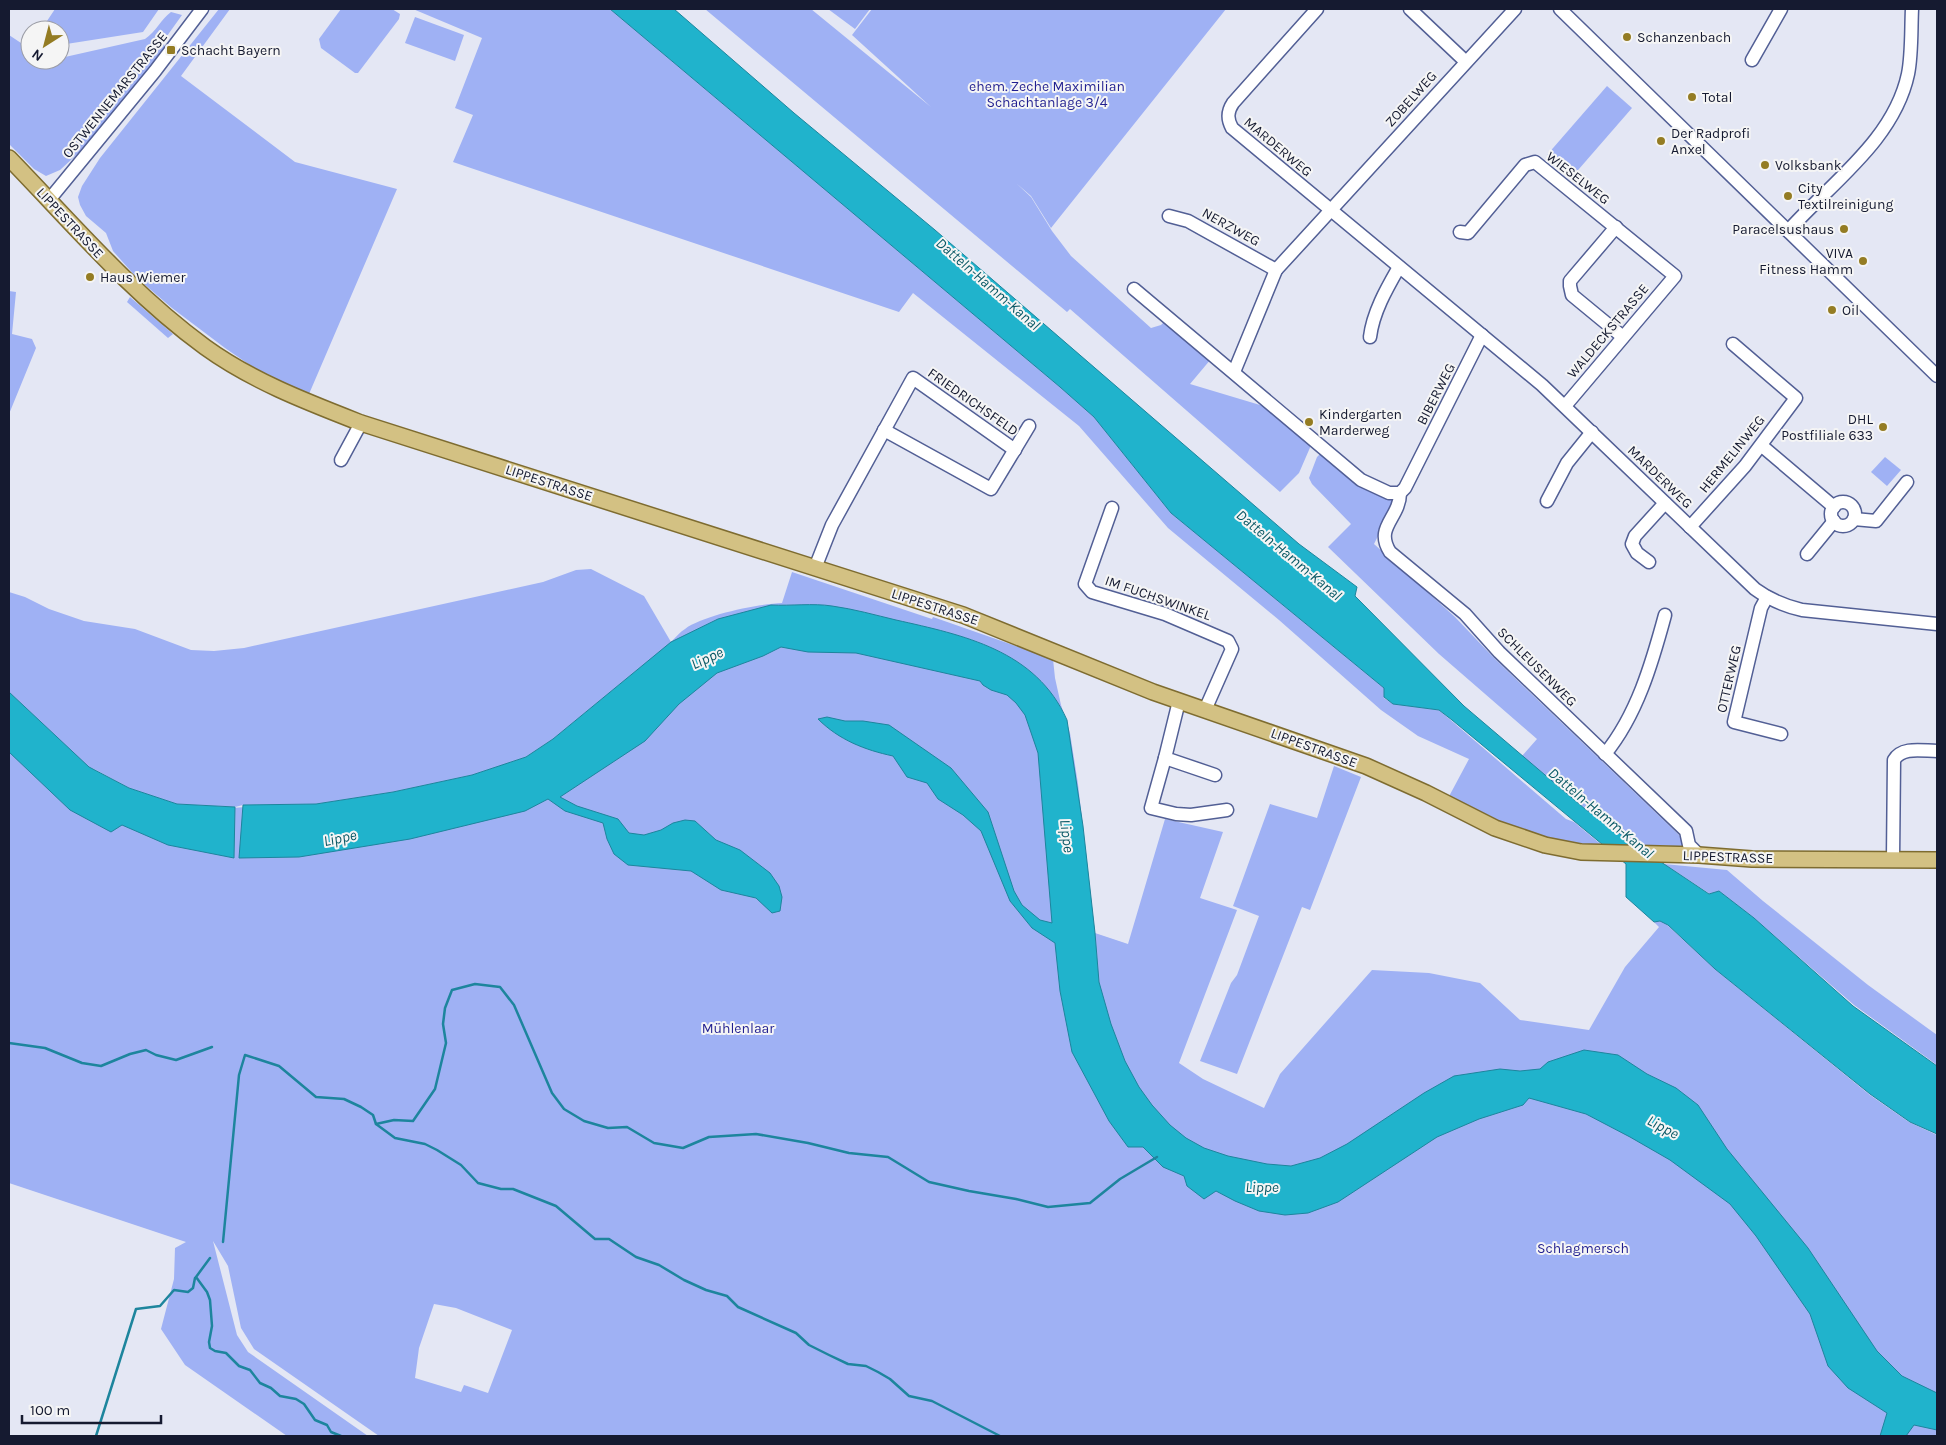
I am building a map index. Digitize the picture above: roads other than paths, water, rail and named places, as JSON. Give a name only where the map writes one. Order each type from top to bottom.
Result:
[{"type":"main road","name":"LIPPESTRASSE","points":[[9,158],[125,280],[174,323],[205,347],[264,382],[309,403],[361,422],[972,619],[1179,701],[1366,766],[1501,830],[1559,849],[1600,853],[1699,855],[1752,859],[1937,860]]},
{"type":"street","name":"OSTWENNEMARSTRASSE","points":[[49,200],[149,78],[202,9]]},
{"type":"street","name":"MARDERWEG","points":[[1317,9],[1233,103],[1228,114],[1228,121],[1236,132],[1565,406],[1755,589],[1767,598],[1802,610],[1937,624]]},
{"type":"street","points":[[1410,9],[1465,61]]},
{"type":"street","name":"ZOBELWEG","points":[[1331,210],[1465,61],[1515,9]]},
{"type":"street","points":[[1560,9],[1937,376]]},
{"type":"street","points":[[1752,60],[1781,9]]},
{"type":"street","points":[[1788,231],[1866,151],[1890,118],[1901,97],[1908,73],[1912,9]]},
{"type":"street","name":"WIESELWEG","points":[[1460,232],[1468,233],[1525,165],[1532,162],[1538,163],[1674,276]]},
{"type":"street","points":[[1234,372],[1276,270],[1331,210]]},
{"type":"street","name":"NERZWEG","points":[[1169,216],[1188,221],[1276,270]]},
{"type":"street","points":[[1616,227],[1570,281],[1570,286],[1572,295],[1624,336]]},
{"type":"street","points":[[1370,337],[1371,325],[1388,286],[1399,267]]},
{"type":"street","name":"WALDECKSTRASSE","points":[[1565,406],[1674,276]]},
{"type":"street","points":[[1134,289],[1361,480],[1389,493],[1400,493]]},
{"type":"street","name":"BIBERWEG","points":[[1400,493],[1405,488],[1482,335]]},
{"type":"street","name":"HERMELINWEG","points":[[1690,527],[1762,446],[1763,441],[1796,398],[1733,344]]},
{"type":"street","name":"FRIEDRICHSFELD","points":[[816,568],[832,524],[913,378],[1015,450]]},
{"type":"street","points":[[341,460],[361,422]]},
{"type":"street","name":"FRIEDRICHSFELD","points":[[884,430],[991,489],[1029,426]]},
{"type":"street","points":[[1547,500],[1567,463],[1592,432]]},
{"type":"street","points":[[1762,446],[1834,506]]},
{"type":"street","points":[[1854,519],[1876,521],[1908,482]]},
{"type":"street","name":"SCHLEUSENWEG","points":[[1400,493],[1400,501],[1384,535],[1384,541],[1390,552],[1465,614],[1499,652],[1686,831],[1689,845],[1699,855]]},
{"type":"street","points":[[1649,562],[1637,553],[1632,544],[1635,536],[1666,503]]},
{"type":"street","points":[[1839,503],[1847,503],[1854,510],[1854,519],[1843,526],[1834,521],[1832,512],[1834,506],[1839,503]]},
{"type":"street","name":"IM FUCHSWINKEL","points":[[1112,508],[1085,579],[1085,584],[1092,592],[1165,614],[1228,640],[1232,649],[1205,710]]},
{"type":"street","points":[[1807,554],[1834,521]]},
{"type":"street","name":"OTTERWEG","points":[[1767,598],[1761,608],[1734,722],[1781,734]]},
{"type":"street","points":[[1606,754],[1620,733],[1642,688],[1653,659],[1665,615]]},
{"type":"street","points":[[1179,701],[1151,808],[1190,815],[1227,810]]},
{"type":"street","points":[[1893,859],[1896,757],[1904,751],[1937,751]]},
{"type":"street","points":[[1165,758],[1215,775]]},
{"type":"water","name":"Datteln-Hamm-Kanal","points":[[610,9],[674,9],[794,113],[935,230],[1299,544],[1357,587],[1355,596],[1464,706],[1585,809],[1709,894],[1719,891],[1754,918],[1853,1006],[1937,1066],[1937,1134],[1910,1122],[1870,1094],[1715,969],[1668,925],[1660,921],[1654,922],[1626,897],[1626,864],[1452,720],[1439,710],[1393,704],[1384,697],[1384,688],[1171,513],[1094,417]]},
{"type":"water","name":"Lippe","points":[[771,605],[825,605],[840,607],[947,632],[995,649],[1017,662],[1037,677],[1054,696],[1067,720],[1083,826],[1099,982],[1111,1024],[1125,1061],[1139,1087],[1170,1125],[1186,1138],[1204,1148],[1228,1156],[1267,1164],[1291,1166],[1320,1158],[1347,1144],[1424,1093],[1454,1076],[1500,1069],[1520,1071],[1540,1069],[1548,1062],[1584,1050],[1618,1055],[1647,1074],[1676,1088],[1698,1105],[1727,1149],[1808,1248],[1877,1351],[1902,1376],[1937,1393],[1937,1430],[1914,1425],[1906,1436],[1880,1436],[1887,1413],[1848,1388],[1828,1366],[1810,1314],[1756,1236],[1730,1204],[1670,1160],[1586,1114],[1529,1098],[1523,1105],[1479,1119],[1437,1137],[1338,1202],[1308,1213],[1285,1215],[1259,1211],[1216,1191],[1204,1199],[1187,1186],[1184,1176],[1163,1167],[1143,1147],[1128,1147],[1109,1121],[1072,1052],[1060,991],[1055,943],[1032,928],[1010,901],[981,831],[963,815],[938,799],[927,783],[907,777],[893,756],[872,751],[853,743],[835,733],[818,719],[827,717],[845,721],[863,721],[889,725],[951,768],[988,812],[1014,891],[1022,905],[1040,920],[1052,923],[1038,753],[1025,715],[1016,703],[1007,695],[991,690],[980,681],[856,653],[808,652],[781,647],[763,656],[717,673],[679,704],[645,741],[560,797],[577,806],[618,819],[629,833],[644,835],[661,830],[673,823],[685,820],[695,821],[716,840],[740,850],[770,873],[779,886],[782,897],[780,911],[772,913],[756,898],[721,890],[691,871],[628,865],[614,854],[607,839],[603,823],[565,811],[548,799],[525,811],[410,839],[299,857],[239,858],[243,805],[316,804],[393,792],[472,775],[526,757],[553,739],[671,642],[718,619]]},
{"type":"water","points":[[9,692],[89,767],[129,788],[177,804],[235,807],[234,858],[168,845],[122,825],[111,832],[70,810],[9,752]]},
{"type":"waterway","points":[[376,1124],[394,1120],[413,1121],[435,1089],[446,1043],[443,1024],[445,1008],[452,990],[475,984],[500,987],[514,1005],[552,1093],[564,1109],[584,1121],[608,1128],[627,1127],[654,1143],[683,1148],[709,1137],[756,1134],[808,1143],[849,1153],[888,1157],[929,1182],[1048,1207],[1090,1203],[1120,1179],[1157,1157]]},
{"type":"waterway","points":[[9,1043],[45,1048],[82,1063],[101,1066],[130,1054],[146,1050],[156,1055],[176,1060],[212,1047]]},
{"type":"waterway","points":[[223,1242],[239,1075],[245,1055],[279,1066],[316,1097],[344,1099],[361,1107],[373,1115],[376,1124],[395,1138],[425,1144],[437,1150],[461,1165],[478,1183],[501,1189],[513,1189],[556,1206],[595,1239],[609,1239],[636,1257],[659,1265],[684,1280],[706,1290],[727,1296],[738,1307],[796,1333],[809,1345],[848,1364],[866,1366],[890,1379],[909,1396],[932,1401],[1000,1436]]},
{"type":"waterway","points":[[210,1258],[196,1277],[207,1292],[210,1300],[212,1326],[209,1342],[210,1348],[226,1353],[239,1366],[250,1370],[260,1383],[271,1388],[280,1396],[296,1399],[304,1404],[315,1420],[327,1425],[331,1432],[341,1436]]},
{"type":"waterway","points":[[96,1436],[136,1309],[160,1306],[174,1290],[188,1292],[193,1288],[195,1278]]},
{"type":"place","name":"Schanzenbach","points":[[1627,37]]},
{"type":"place","name":"Schacht Bayern","points":[[171,50]]},
{"type":"place","name":"Total","points":[[1692,97]]},
{"type":"place","name":"Der Radprofi Anxel","points":[[1661,141]]},
{"type":"place","name":"Volksbank","points":[[1765,165]]},
{"type":"place","name":"City Textilreinigung","points":[[1788,196]]},
{"type":"place","name":"Paracelsushaus","points":[[1844,229]]},
{"type":"place","name":"VIVA Fitness Hamm","points":[[1863,261]]},
{"type":"place","name":"Haus Wiemer","points":[[90,277]]},
{"type":"place","name":"Oil","points":[[1832,310]]},
{"type":"place","name":"Kindergarten Marderweg","points":[[1309,422]]},
{"type":"place","name":"DHL Postfiliale 633","points":[[1883,427]]},
{"type":"park label","name":"ehem. Zeche Maximilian Schachtanlage 3/4","points":[[1047,94]]},
{"type":"park label","name":"Mühlenlaar","points":[[738,1028]]},
{"type":"park label","name":"Schlagmersch","points":[[1583,1248]]}]
